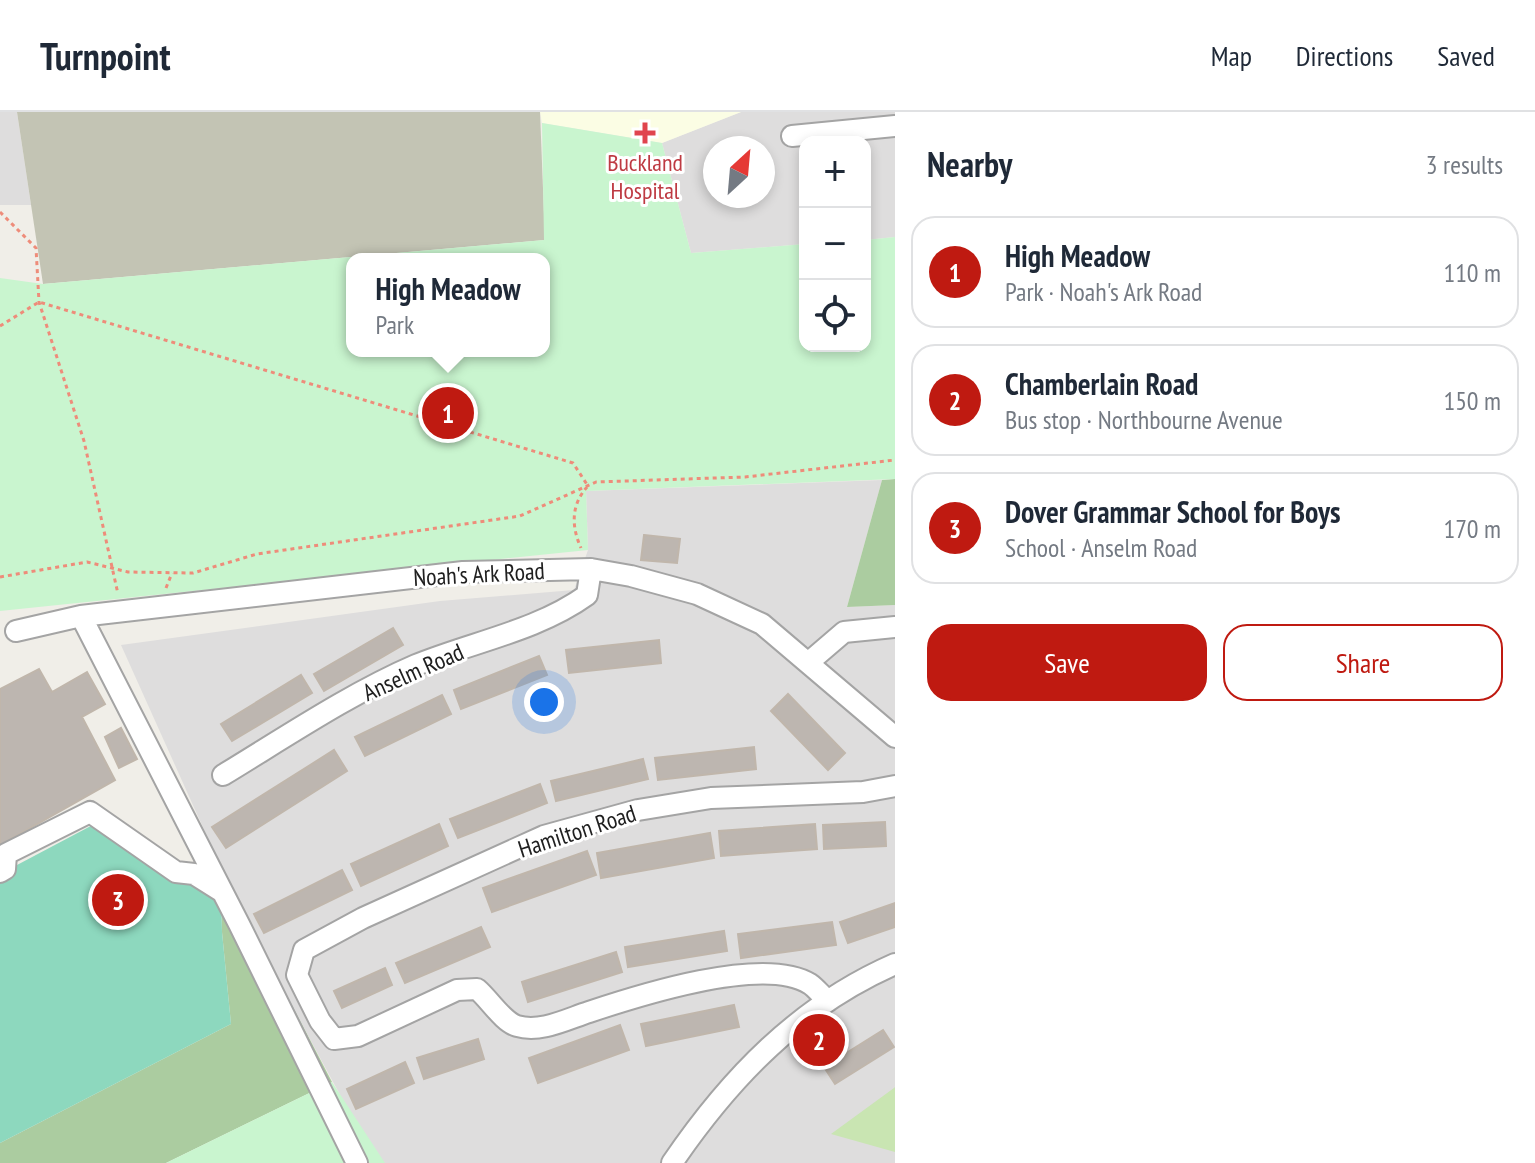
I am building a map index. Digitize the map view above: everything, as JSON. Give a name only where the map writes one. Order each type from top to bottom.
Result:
[{"type":"street","points":[[832,136],[895,126]]},
{"type":"street","points":[[792,136],[799,136]]},
{"type":"street","name":"Noah's Ark Road","points":[[16,631],[81,616],[463,572],[591,569],[697,594],[762,624],[895,737]]},
{"type":"street","name":"Anselm Road","points":[[223,775],[323,714],[415,666],[563,612],[587,595],[591,569]]},
{"type":"street","points":[[81,616],[357,1163]]},
{"type":"street","points":[[809,662],[844,632],[895,627]]},
{"type":"street","name":"Hamilton Road","points":[[828,1001],[809,984],[790,977],[722,977],[643,994],[541,1028],[515,1026],[477,989],[457,990],[358,1036],[334,1039],[320,1021],[297,975],[304,950],[363,918],[544,836],[638,810],[711,798],[863,792],[895,786]]},
{"type":"street","points":[[0,872],[5,869],[6,854],[90,812],[176,872],[194,874],[221,891]]},
{"type":"street","points":[[672,1163],[706,1113],[760,1054],[828,1001],[895,964]]},
{"type":"path","points":[[0,212],[36,248],[39,302],[84,441],[114,569],[120,612]]},
{"type":"path","points":[[0,326],[39,302],[573,463],[588,486]]},
{"type":"path","points":[[0,577],[87,562],[128,572],[193,573],[257,554],[520,516],[596,482],[745,477],[895,460]]},
{"type":"path","points":[[574,533],[576,498],[588,486]]},
{"type":"shaded area","points":[[0,112],[17,112],[31,205],[0,205]]},
{"type":"shaded area","points":[[17,112],[540,112],[545,240],[397,253],[346,253],[346,257],[43,284]]},
{"type":"shaded area","name":"Buckland Hospital","points":[[540,112],[741,112],[662,143],[542,123]]},
{"type":"shaded area","points":[[741,112],[895,112],[895,237],[871,239],[871,136],[799,136],[799,244],[691,253],[662,143]]},
{"type":"shaded area","points":[[882,480],[847,607],[895,605],[895,1163],[377,1163],[241,912],[121,645],[440,601],[574,590],[588,550],[586,491]]},
{"type":"green space","points":[[542,123],[662,143],[691,253],[799,244],[799,352],[871,352],[871,239],[895,237],[895,479],[586,491],[588,550],[0,611],[0,278],[43,284],[346,257],[346,357],[550,357],[550,253],[396,253],[544,240]]},
{"type":"green space","points":[[895,479],[895,605],[847,607],[882,480]]},
{"type":"green space","points":[[104,819],[221,891],[231,1024],[0,1143],[0,874]]},
{"type":"green space","points":[[231,888],[332,1082],[166,1163],[0,1163],[0,1143],[231,1024],[221,891]]},
{"type":"green space","points":[[332,1082],[385,1163],[166,1163]]},
{"type":"green space","points":[[894,1088],[895,1152],[831,1134]]},
{"type":"building","points":[[644,535],[680,539],[677,563],[641,560]]},
{"type":"building","points":[[393,628],[403,645],[324,691],[314,674]]},
{"type":"building","points":[[659,640],[661,663],[569,673],[566,650]]},
{"type":"building","points":[[539,656],[547,675],[461,709],[454,690]]},
{"type":"building","points":[[39,669],[52,692],[87,672],[105,704],[82,717],[115,780],[0,845],[0,689]]},
{"type":"building","points":[[301,675],[312,693],[232,741],[221,724]]},
{"type":"building","points":[[788,694],[845,753],[828,770],[771,711]]},
{"type":"building","points":[[442,695],[451,714],[365,756],[355,737]]},
{"type":"building","points":[[121,728],[137,759],[119,768],[105,737]]},
{"type":"building","points":[[754,747],[756,769],[658,780],[655,758]]},
{"type":"building","points":[[334,750],[347,771],[226,848],[212,827]]},
{"type":"building","points":[[643,759],[648,779],[556,801],[551,781]]},
{"type":"building","points":[[540,784],[547,803],[458,838],[450,819]]},
{"type":"building","points":[[885,822],[886,846],[824,849],[823,825]]},
{"type":"building","points":[[439,824],[448,846],[361,886],[351,864]]},
{"type":"building","points":[[815,824],[817,849],[721,856],[719,831]]},
{"type":"building","points":[[710,833],[714,858],[601,878],[597,853]]},
{"type":"building","points":[[587,851],[596,875],[492,912],[483,888]]},
{"type":"building","points":[[342,870],[352,890],[264,933],[254,914]]},
{"type":"building","points":[[895,903],[895,927],[848,943],[840,922]]},
{"type":"building","points":[[832,922],[836,945],[741,958],[738,934]]},
{"type":"building","points":[[481,927],[490,947],[405,983],[396,963]]},
{"type":"building","points":[[724,931],[727,951],[628,967],[625,947]]},
{"type":"building","points":[[616,952],[622,972],[528,1002],[522,982]]},
{"type":"building","points":[[385,968],[392,985],[342,1008],[334,991]]},
{"type":"building","points":[[734,1005],[739,1027],[646,1046],[641,1024]]},
{"type":"building","points":[[620,1025],[629,1050],[538,1083],[529,1058]]},
{"type":"building","points":[[883,1030],[894,1047],[835,1084],[824,1067]]},
{"type":"building","points":[[478,1039],[484,1059],[424,1079],[417,1058]]},
{"type":"building","points":[[405,1062],[414,1083],[356,1109],[347,1089]]},
{"type":"place","name":"Buckland Hospital","points":[[645,133]]},
{"type":"place","name":"High Meadow","points":[[448,413]]},
{"type":"place","name":"Dover Grammar School for Boys","points":[[118,900]]},
{"type":"place","name":"Chamberlain Road","points":[[819,1040]]}]
